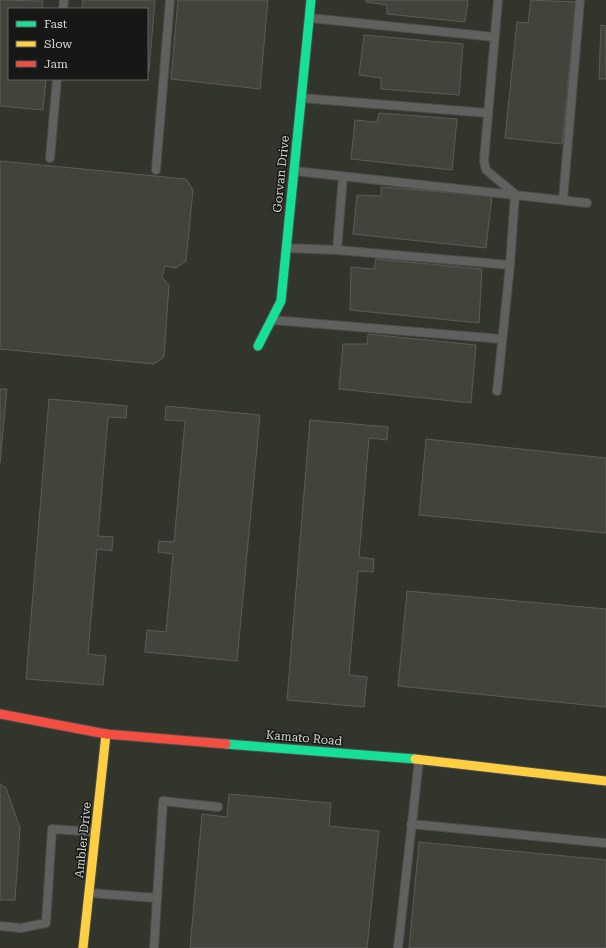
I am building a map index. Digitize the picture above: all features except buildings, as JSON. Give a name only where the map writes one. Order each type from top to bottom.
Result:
[{"type":"street","name":"Gorvan Drive","points":[[258,346],[281,301],[285,248],[311,0]]},
{"type":"street","name":"Kamato Road","points":[[0,714],[106,734],[419,760],[606,781]]},
{"type":"street","name":"Ambler Drive","points":[[83,948],[106,734]]},
{"type":"lane","points":[[156,170],[170,0]]},
{"type":"lane","points":[[498,0],[484,161],[486,170],[515,194]]},
{"type":"lane","points":[[563,200],[580,0]]},
{"type":"lane","points":[[309,18],[494,37]]},
{"type":"lane","points":[[50,158],[57,80]]},
{"type":"lane","points":[[301,98],[488,113]]},
{"type":"lane","points":[[293,171],[586,202]]},
{"type":"lane","points":[[337,250],[343,176]]},
{"type":"lane","points":[[496,391],[510,265],[515,194]]},
{"type":"lane","points":[[285,248],[337,250],[510,265]]},
{"type":"lane","points":[[271,320],[502,339]]},
{"type":"lane","points":[[398,948],[419,760]]},
{"type":"lane","points":[[154,948],[163,801],[218,807]]},
{"type":"lane","points":[[411,824],[606,843]]},
{"type":"lane","points":[[0,926],[20,928],[46,923],[52,829],[96,832]]},
{"type":"lane","points":[[89,893],[157,898]]},
{"type":"shaded area","points":[[0,0],[606,0],[606,948],[0,948]]},
{"type":"traffic: fast","points":[[258,346],[281,301],[311,0]]},
{"type":"traffic: fast","points":[[226,744],[415,759]]},
{"type":"traffic: slow","points":[[83,948],[106,734]]},
{"type":"traffic: slow","points":[[415,759],[606,781]]},
{"type":"traffic: jam","points":[[0,714],[106,734],[226,744]]}]
